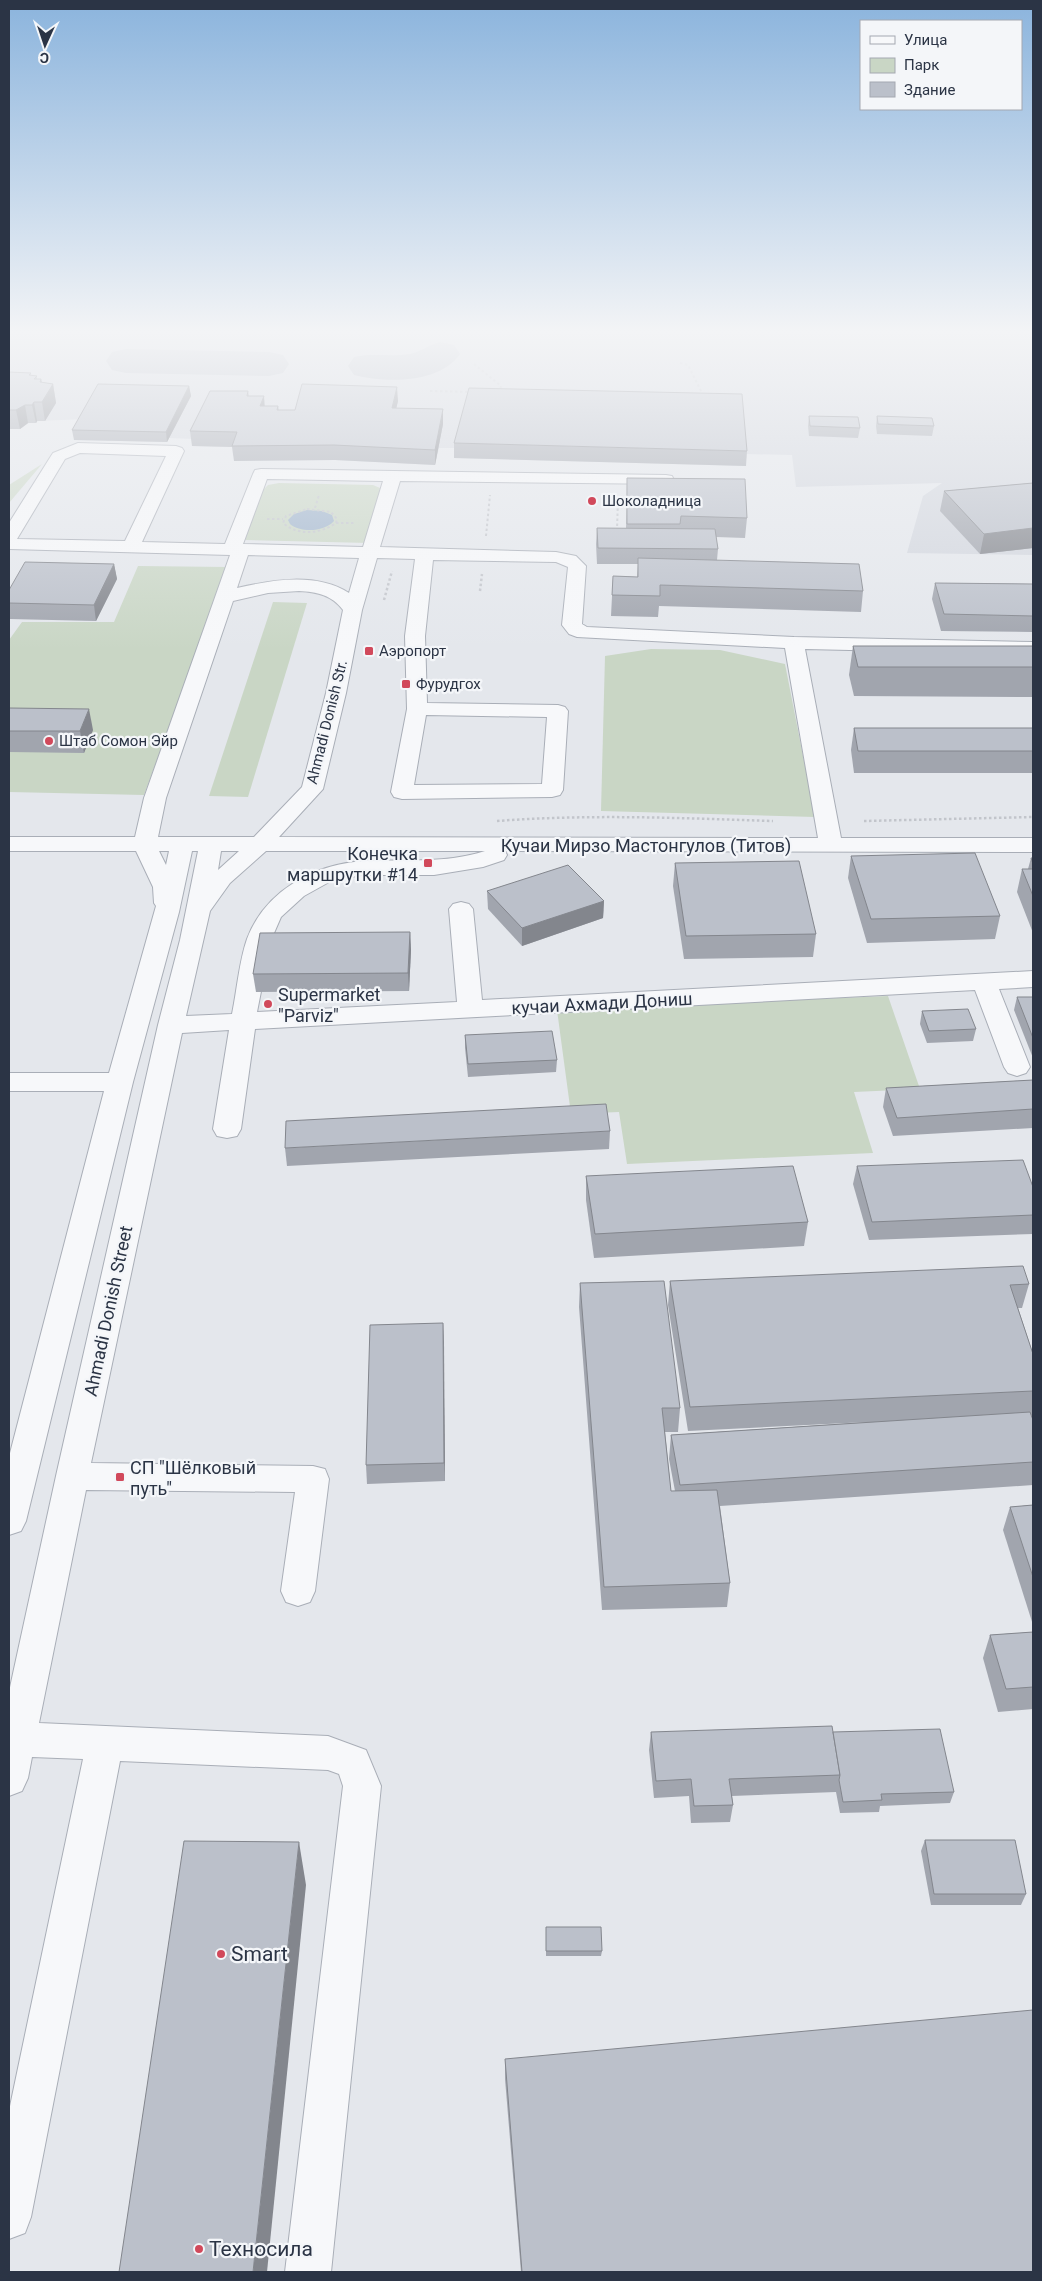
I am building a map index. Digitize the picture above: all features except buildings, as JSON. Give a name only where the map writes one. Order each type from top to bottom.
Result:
[{"type":"street","points":[[9,537],[60,456],[78,448],[176,451],[132,547]]},
{"type":"street","points":[[167,912],[165,887],[145,845],[155,798],[225,597],[237,550],[262,474],[678,480]]},
{"type":"street","name":"Ahmadi Donish Str.","points":[[197,914],[222,878],[259,845],[312,789],[336,693],[353,610],[393,475]]},
{"type":"street","points":[[9,544],[556,557],[570,560],[576,566],[572,625],[576,630],[584,633],[794,643],[1033,648]]},
{"type":"street","points":[[31,561],[40,545]]},
{"type":"street","points":[[418,709],[558,711],[552,790],[402,792],[418,709],[414,636],[425,554]]},
{"type":"street","points":[[225,597],[273,586],[327,589],[342,596],[353,610]]},
{"type":"street","points":[[794,643],[831,845]]},
{"type":"street","name":"Кучаи Мирзо Мастонгулов (Титов)","points":[[9,844],[1033,845]]},
{"type":"street","points":[[9,1521],[19,1444],[167,912],[196,845]]},
{"type":"street","name":"Ahmadi Donish Street","points":[[9,1778],[72,1476],[170,1025],[197,914],[196,845]]},
{"type":"street","points":[[227,1129],[243,1021],[259,940],[271,914],[296,891],[324,876],[362,868],[434,868],[475,862],[527,845]]},
{"type":"street","points":[[461,908],[470,1010]]},
{"type":"street","name":"кучаи Ахмади Дониш","points":[[170,1025],[1033,979]]},
{"type":"street","points":[[984,982],[1017,1067]]},
{"type":"street","points":[[9,1082],[120,1082]]},
{"type":"street","points":[[72,1476],[313,1479],[298,1591]]},
{"type":"street","points":[[18,1739],[328,1753],[353,1762],[362,1786],[308,2272]]},
{"type":"street","points":[[9,2217],[106,1742]]},
{"type":"path","points":[[616,531],[619,479]]},
{"type":"path","points":[[307,509],[324,510],[335,515],[338,519],[332,526],[318,531],[292,530],[286,527],[283,519],[291,512],[307,509]]},
{"type":"path","points":[[490,821],[538,818],[635,817],[776,821]]},
{"type":"path","points":[[826,823],[1033,817]]},
{"type":"shaded area","points":[[75,437],[1033,437],[1033,555],[907,553],[923,496],[942,483],[796,487],[792,455],[745,454],[746,466],[454,458],[456,448],[439,448],[435,465],[335,460],[234,461],[239,447],[192,446],[195,439],[169,438],[167,442],[74,440]]},
{"type":"green space","points":[[42,464],[9,503],[9,485]]},
{"type":"green space","points":[[279,483],[373,485],[380,488],[369,543],[245,540],[263,490],[268,485]]},
{"type":"green space","points":[[138,566],[228,567],[144,795],[9,792],[9,640],[22,622],[114,622]]},
{"type":"green space","points":[[273,602],[307,603],[248,797],[209,796]]},
{"type":"green space","points":[[651,649],[720,650],[785,664],[815,817],[601,811],[605,656]]},
{"type":"green space","points":[[888,996],[920,1089],[854,1092],[873,1153],[627,1164],[619,1112],[571,1114],[557,1010]]},
{"type":"water","points":[[307,510],[322,511],[332,515],[334,521],[330,525],[312,530],[300,529],[290,524],[288,520],[294,514]]},
{"type":"place","name":"Шоколадница","points":[[592,501]]},
{"type":"place","name":"Аэропорт","points":[[369,651]]},
{"type":"place","name":"Фурудгох","points":[[406,684]]},
{"type":"place","name":"Штаб Сомон Эйр","points":[[49,741]]},
{"type":"place","name":"Конечка маршрутки #14","points":[[428,863]]},
{"type":"place","name":"Supermarket \"Parviz\"","points":[[268,1004]]},
{"type":"place","name":"СП \"Шёлковый путь\"","points":[[120,1477]]},
{"type":"place","name":"Smart","points":[[221,1954]]},
{"type":"place","name":"Техносила","points":[[199,2249]]}]
